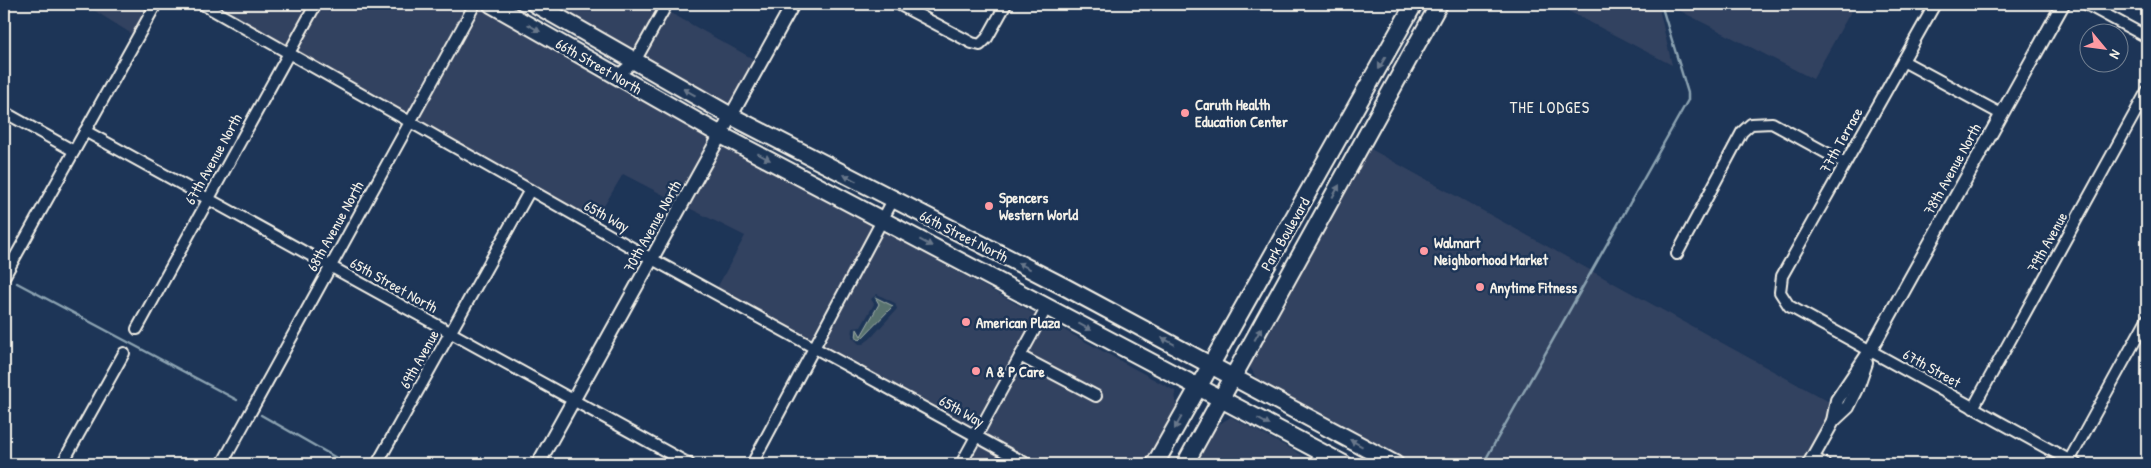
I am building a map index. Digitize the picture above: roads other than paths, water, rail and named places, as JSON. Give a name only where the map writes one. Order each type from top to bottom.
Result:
[{"type":"main road","name":"66th Street North","points":[[492,4],[721,135],[1344,464]]},
{"type":"main road","name":"66th Street North","points":[[535,4],[731,116],[1211,364],[1395,464]]},
{"type":"main road","name":"Park Boulevard","points":[[1155,464],[1414,4]]},
{"type":"main road","name":"Park Boulevard","points":[[1185,464],[1235,377],[1439,4]]},
{"type":"main road","points":[[1353,161],[1350,152],[1352,142],[1369,110],[1373,96],[1367,88]]},
{"type":"street","points":[[5,271],[156,4]]},
{"type":"street","name":"65th Way","points":[[202,4],[530,190],[1027,464]]},
{"type":"street","name":"67th Avenue North","points":[[137,329],[316,4]]},
{"type":"street","name":"68th Avenue North","points":[[222,464],[476,4]]},
{"type":"street","points":[[617,76],[635,61],[667,4]]},
{"type":"street","name":"70th Avenue North","points":[[538,464],[793,4]]},
{"type":"street","points":[[898,4],[972,43],[980,44],[987,38],[1006,4]]},
{"type":"street","name":"77th Terrace","points":[[1780,292],[1782,276],[1934,4]]},
{"type":"street","name":"78th Avenue North","points":[[1811,461],[1833,421],[1848,407],[1857,390],[1870,351],[2063,4]]},
{"type":"street","points":[[2086,4],[2147,37]]},
{"type":"street","points":[[1903,61],[2001,114]]},
{"type":"street","name":"79th Avenue","points":[[1973,408],[2147,91]]},
{"type":"street","points":[[4,112],[74,151]]},
{"type":"street","points":[[1676,254],[1742,132],[1751,124],[1772,123],[1845,163]]},
{"type":"street","name":"65th Street North","points":[[85,132],[689,464]]},
{"type":"street","name":"69th Avenue","points":[[377,464],[530,190]]},
{"type":"street","points":[[752,464],[894,200]]},
{"type":"street","name":"67th Street","points":[[1780,292],[1789,306],[2073,462]]},
{"type":"street","points":[[961,464],[1047,307]]},
{"type":"street","points":[[2073,462],[2147,318]]},
{"type":"street","points":[[62,464],[124,353]]},
{"type":"street","points":[[1020,356],[1096,396]]},
{"type":"street","points":[[1811,461],[1825,464]]},
{"type":"waterway","points":[[1483,464],[1688,100],[1688,93],[1661,4]]},
{"type":"waterway","points":[[17,283],[237,400]]},
{"type":"waterway","points":[[261,415],[347,464]]},
{"type":"place","name":"Caruth Health Education Center","points":[[1185,113]]},
{"type":"place","name":"Spencers Western World","points":[[989,206]]},
{"type":"place","name":"Walmart Neighborhood Market","points":[[1424,251]]},
{"type":"place","name":"Anytime Fitness","points":[[1480,287]]},
{"type":"place","name":"American Plaza","points":[[966,322]]},
{"type":"place","name":"A & P Care","points":[[976,371]]},
{"type":"district","name":"THE LODGES","points":[[1550,107]]}]
